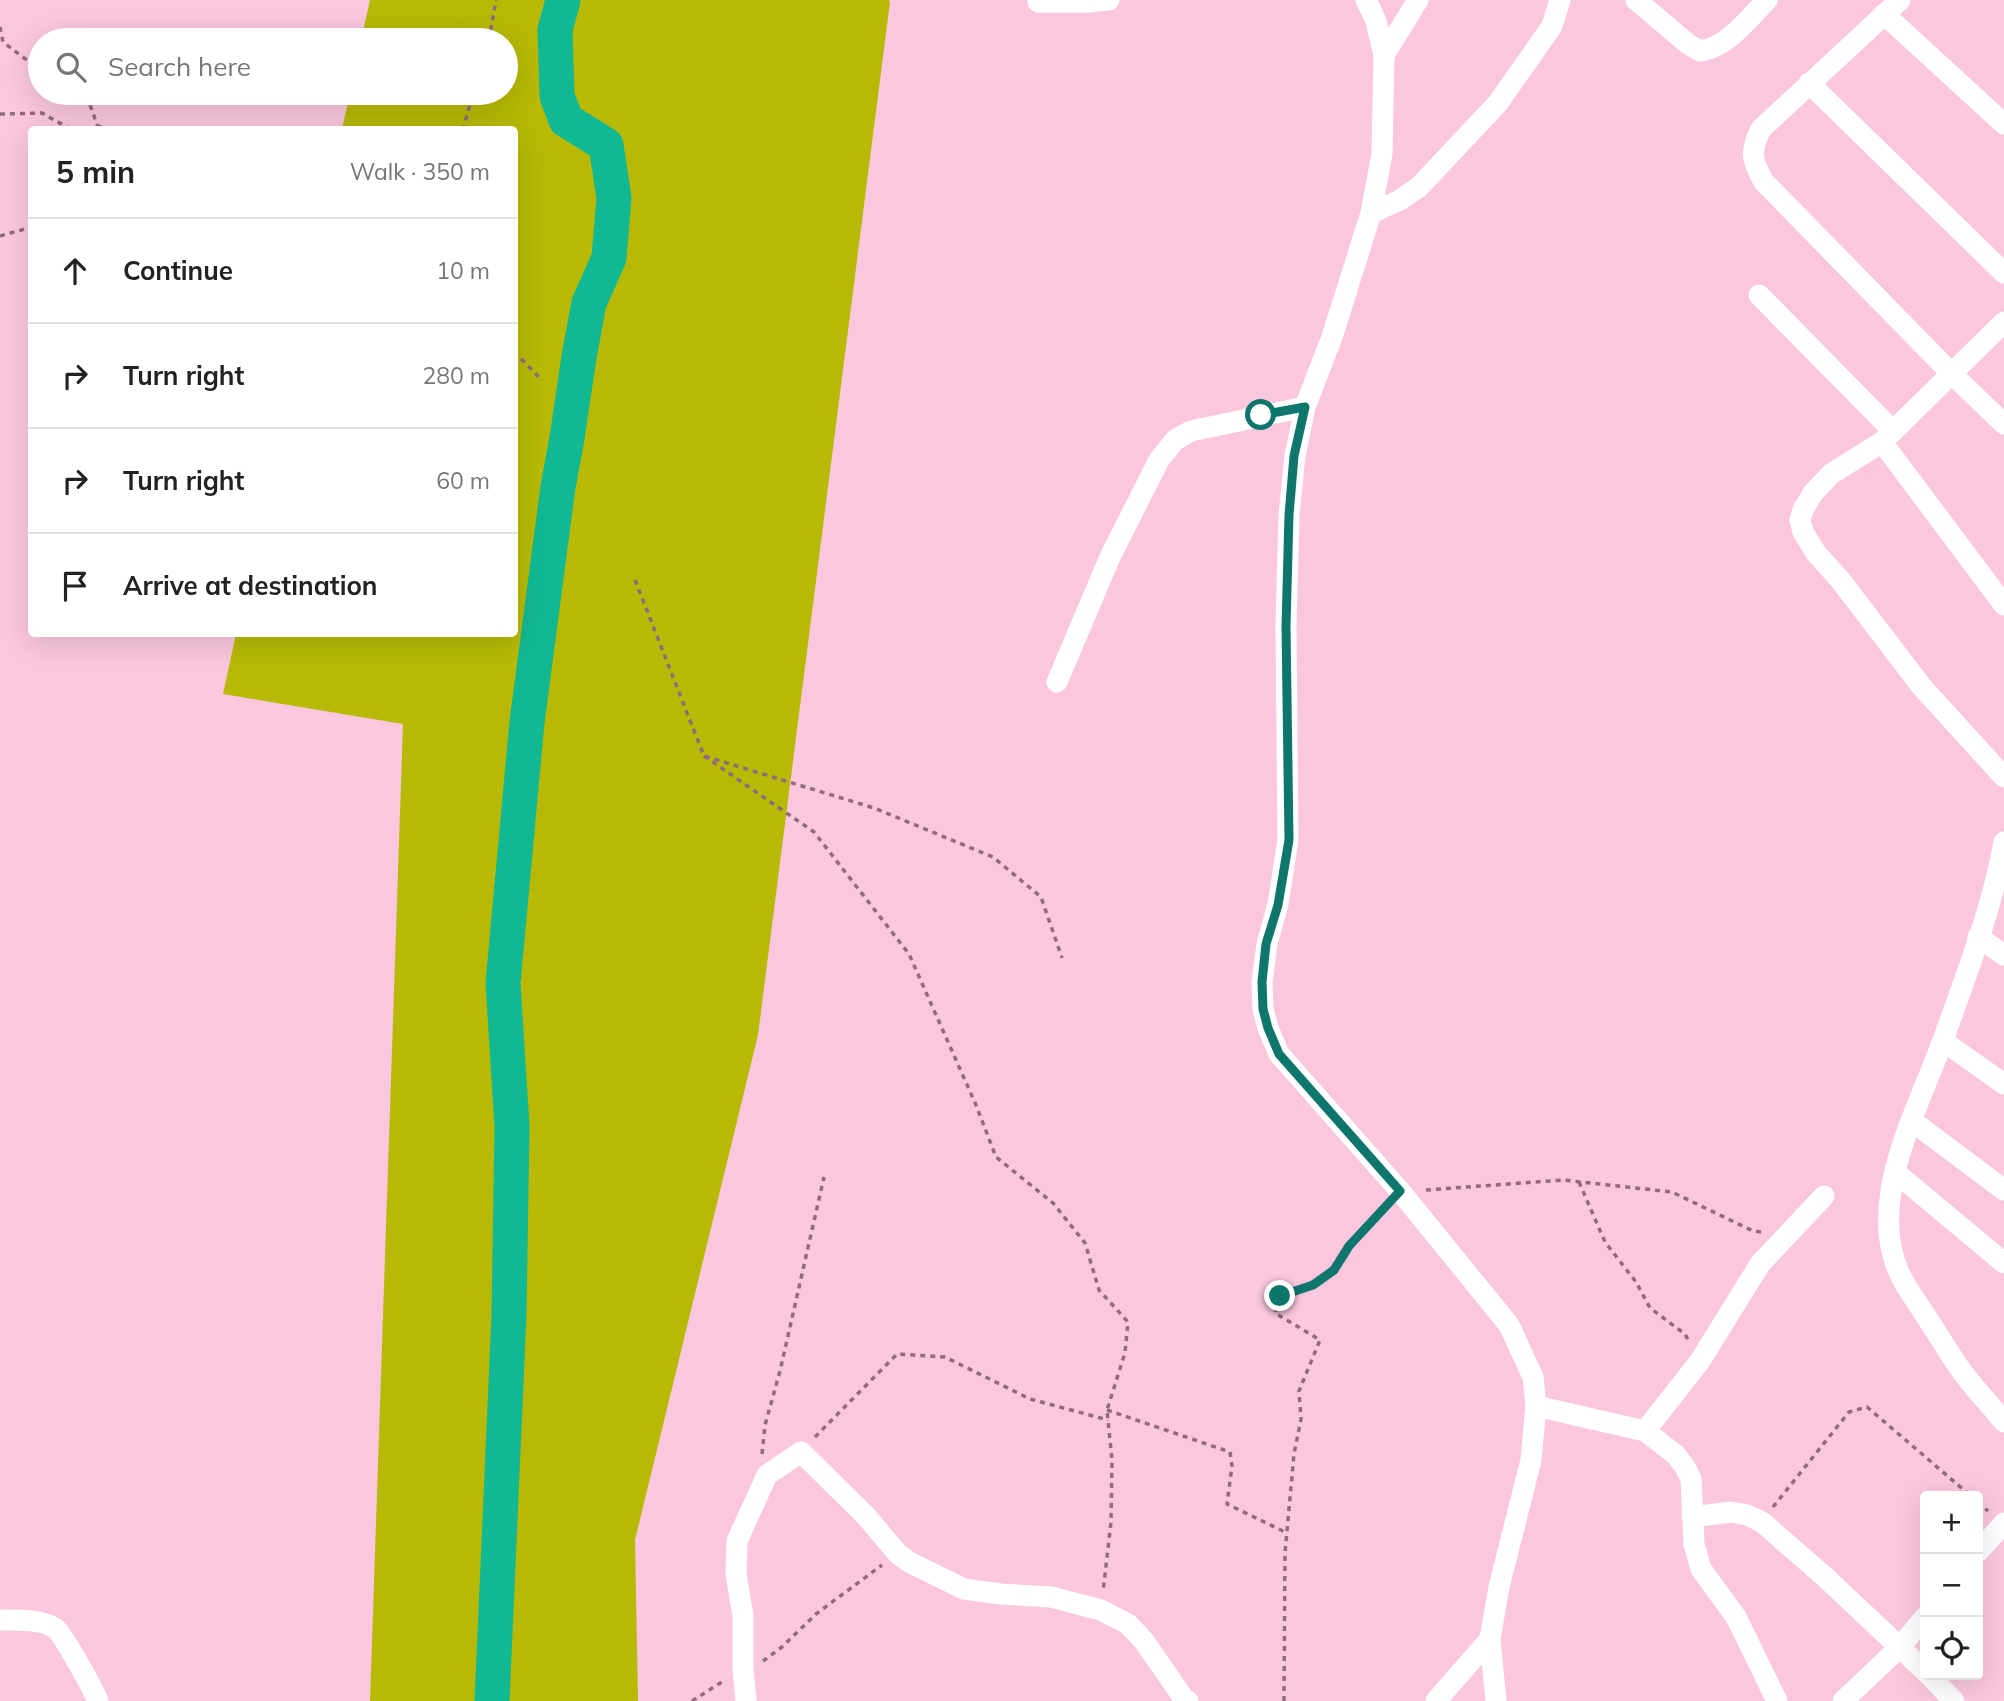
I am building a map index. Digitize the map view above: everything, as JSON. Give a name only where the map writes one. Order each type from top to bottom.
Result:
[{"type":"street","points":[[1038,2],[1109,0]]},
{"type":"street","points":[[1366,0],[1376,21],[1384,55],[1382,155],[1371,212],[1332,337],[1305,407],[1294,456],[1286,626],[1289,840],[1278,905],[1266,944],[1262,982],[1263,1009],[1279,1054],[1400,1191],[1509,1325],[1533,1377],[1536,1406],[1531,1460],[1499,1587],[1490,1639],[1496,1701]]},
{"type":"street","points":[[1384,55],[1418,0]]},
{"type":"street","points":[[1636,0],[1700,51],[1714,48],[1724,42],[1768,0]]},
{"type":"street","points":[[1371,212],[1400,200],[1419,187],[1498,103],[1552,26],[1557,1]]},
{"type":"street","points":[[2004,124],[1892,7],[1761,129],[1753,144],[1756,167],[1764,182],[2004,424]]},
{"type":"street","points":[[1809,83],[2004,273]]},
{"type":"street","points":[[1759,295],[1887,437],[2004,606]]},
{"type":"street","points":[[2004,322],[1887,437],[1831,474],[1813,493],[1800,520],[1803,532],[1816,553],[1841,581],[1922,687],[2004,777]]},
{"type":"street","points":[[1058,682],[1110,557],[1158,460],[1175,440],[1191,431],[1305,407]]},
{"type":"street","points":[[2004,842],[1999,870],[1978,937],[1895,1172],[1887,1231],[1893,1258],[1903,1281],[1963,1373],[2004,1422]]},
{"type":"street","points":[[1978,937],[2004,955]]},
{"type":"street","points":[[1943,1041],[2004,1084]]},
{"type":"street","points":[[1912,1121],[2004,1190]]},
{"type":"street","points":[[1895,1172],[2004,1263]]},
{"type":"street","points":[[1645,1431],[1699,1362],[1760,1264],[1824,1196]]},
{"type":"street","points":[[1536,1406],[1645,1431],[1676,1455],[1691,1479],[1694,1544],[1701,1569],[1736,1618],[1777,1701]]},
{"type":"street","points":[[746,1701],[743,1616],[736,1574],[737,1541],[767,1475],[801,1452],[866,1516],[898,1554],[909,1562],[964,1589],[1051,1597],[1101,1610],[1128,1624],[1144,1641],[1188,1701]]},
{"type":"street","points":[[1692,1517],[1731,1512],[1762,1522],[1920,1666]]},
{"type":"street","points":[[1983,1546],[2004,1523]]},
{"type":"street","points":[[0,1620],[40,1623],[57,1629],[97,1701]]},
{"type":"street","points":[[1843,1701],[1900,1647],[1920,1623]]},
{"type":"street","points":[[1436,1701],[1490,1639]]},
{"type":"street","points":[[1934,1680],[1954,1701]]},
{"type":"path","points":[[491,28],[496,0]]},
{"type":"path","points":[[0,27],[2,41],[28,61]]},
{"type":"path","points":[[90,105],[97,126]]},
{"type":"path","points":[[464,126],[470,105]]},
{"type":"path","points":[[0,114],[42,113],[65,126]]},
{"type":"path","points":[[0,236],[28,228]]},
{"type":"path","points":[[518,356],[542,380]]},
{"type":"path","points":[[635,580],[704,756],[814,832],[909,954],[976,1105],[996,1157],[1053,1203],[1085,1244],[1100,1290],[1128,1322],[1125,1353],[1107,1410],[1112,1460],[1111,1522],[1101,1610]]},
{"type":"path","points":[[704,756],[874,807],[993,857],[1041,897],[1062,958]]},
{"type":"path","points":[[767,1475],[760,1463],[765,1425],[824,1177]]},
{"type":"path","points":[[1284,1701],[1285,1553],[1294,1454],[1301,1419],[1299,1391],[1320,1340],[1275,1313],[1280,1296],[1313,1285],[1334,1270],[1349,1246],[1400,1191],[1563,1180],[1672,1192],[1753,1231],[1789,1234]]},
{"type":"path","points":[[1579,1182],[1605,1242],[1636,1282],[1650,1308],[1685,1334],[1699,1362]]},
{"type":"path","points":[[801,1452],[897,1353],[945,1357],[1030,1399],[1108,1420]]},
{"type":"path","points":[[1762,1522],[1849,1412],[1867,1407],[1965,1491]]},
{"type":"path","points":[[1107,1410],[1230,1452],[1232,1466],[1227,1504],[1287,1533]]},
{"type":"path","points":[[692,1701],[743,1669],[767,1660],[816,1614],[898,1554]]},
{"type":"shaded area","points":[[370,0],[890,2],[758,1035],[635,1540],[638,1701],[370,1701],[403,724],[223,694],[235,637],[518,637],[518,126],[343,126],[347,105],[518,105],[518,28],[364,28]]},
{"type":"waterway","points":[[492,1701],[509,1315],[512,1126],[503,983],[527,722],[558,487],[589,303],[609,258],[614,198],[606,145],[566,120],[557,96],[555,30],[563,0]]},
{"type":"route","points":[[1261,415],[1305,407],[1294,456],[1289,515],[1286,626],[1289,840],[1278,905],[1266,944],[1262,982],[1263,1009],[1279,1054],[1400,1191],[1349,1246],[1334,1270],[1313,1285],[1280,1296]]}]
